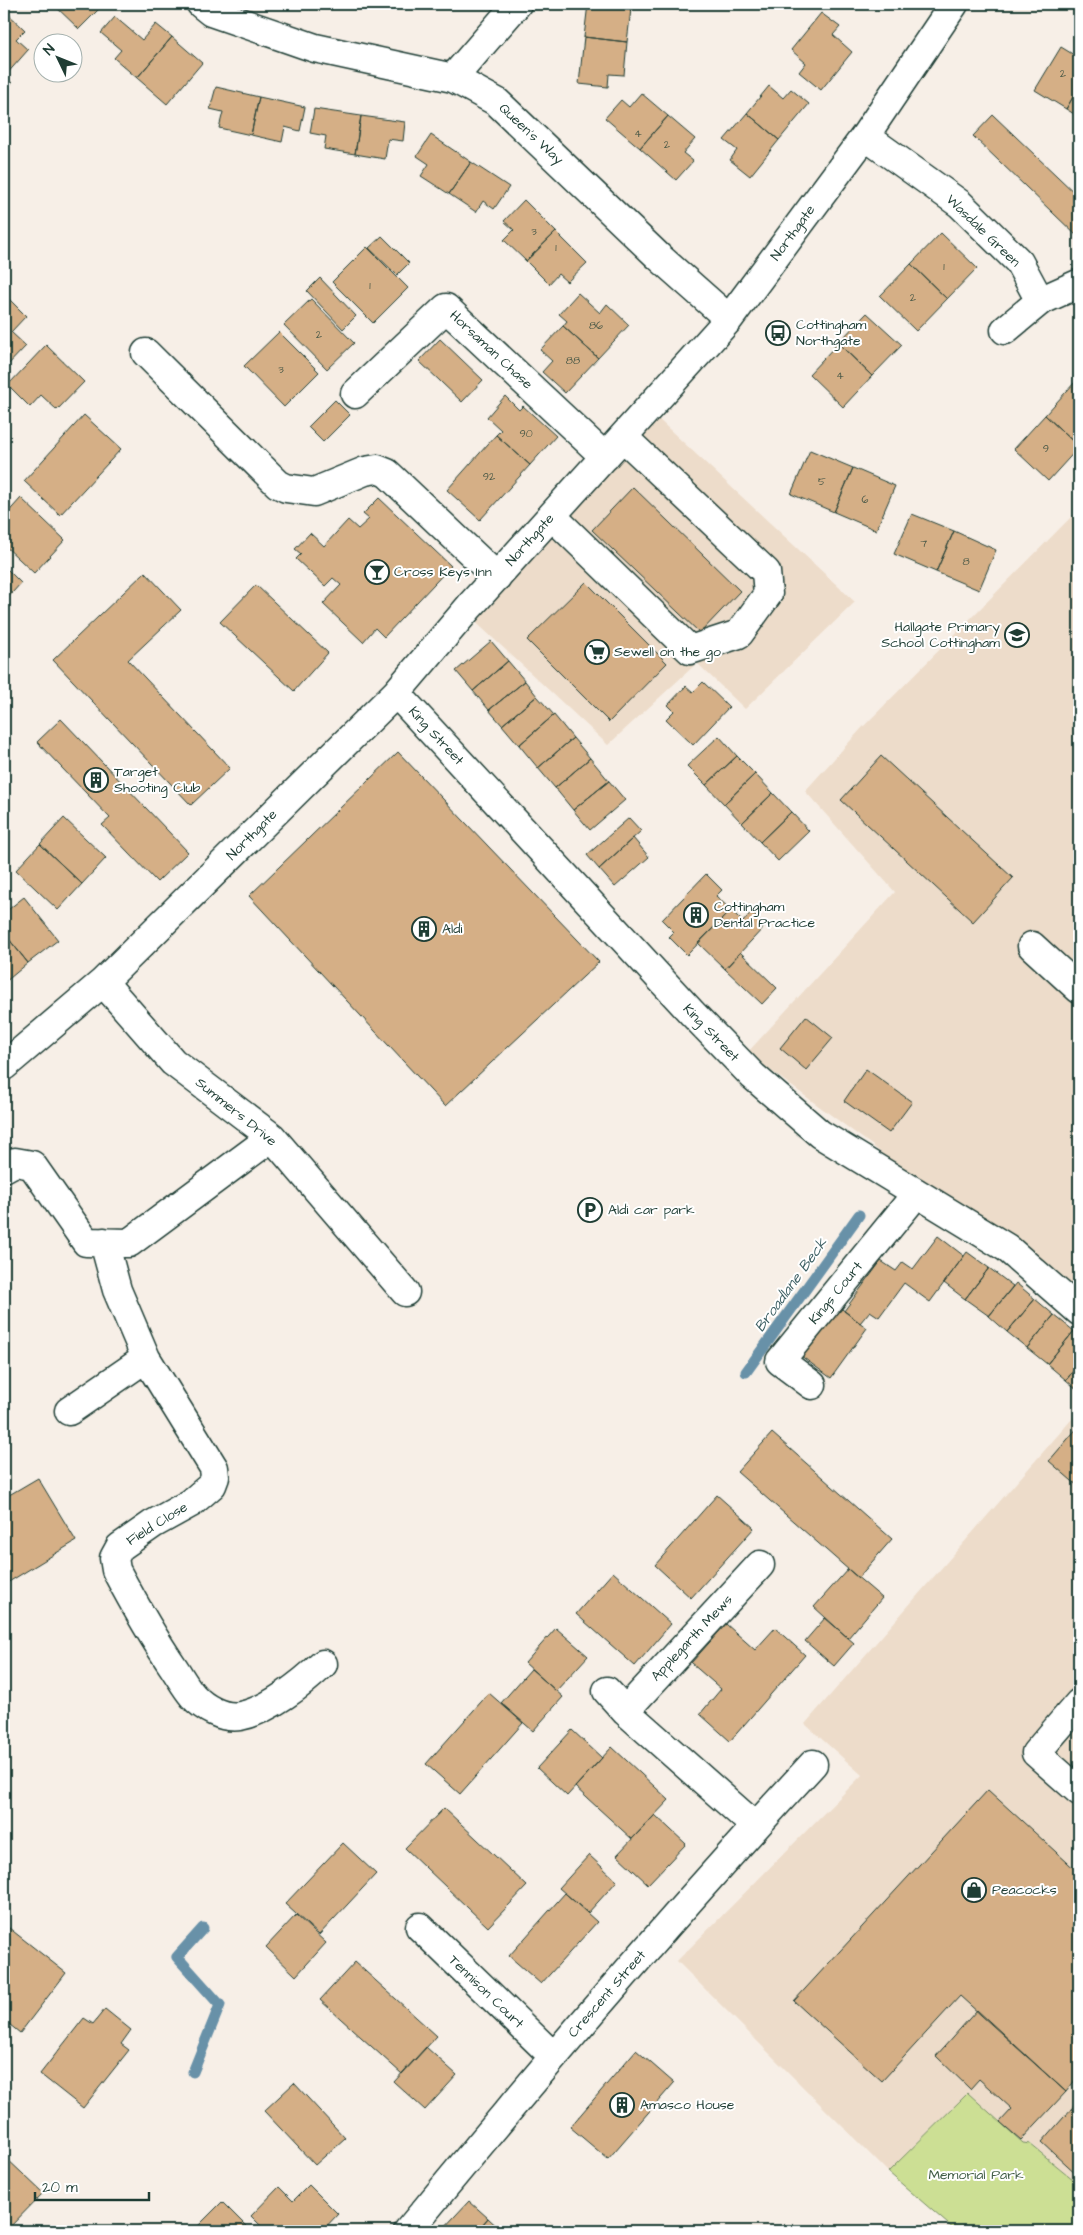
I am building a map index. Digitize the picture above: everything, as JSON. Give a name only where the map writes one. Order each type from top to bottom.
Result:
[{"type":"street","name":"Queen's Way","points":[[201,4],[211,12],[315,48],[454,78],[498,102],[659,257],[730,319]]},
{"type":"street","points":[[454,78],[517,4]]},
{"type":"street","name":"Northgate","points":[[4,1066],[103,982],[396,693],[497,577],[730,319],[865,136],[954,4]]},
{"type":"street","name":"Wasdale Green","points":[[865,136],[960,204],[1019,262],[1040,300]]},
{"type":"street","points":[[1004,330],[1040,300],[1078,284]]},
{"type":"street","name":"Horsaman Chase","points":[[355,394],[446,308],[605,457]]},
{"type":"street","points":[[146,353],[278,484],[286,488],[314,492],[365,471],[377,469],[387,472],[497,577]]},
{"type":"street","points":[[552,516],[690,650],[739,634],[768,594],[766,572],[623,436]]},
{"type":"street","name":"King Street","points":[[396,693],[692,1013],[753,1076],[820,1134],[1007,1248],[1076,1302]]},
{"type":"street","points":[[1032,946],[1079,989]]},
{"type":"street","name":"Summers Drive","points":[[103,982],[173,1062],[272,1138],[405,1292]]},
{"type":"street","points":[[4,1168],[15,1162],[32,1165],[86,1242],[129,1243],[272,1138]]},
{"type":"street","name":"Kings Court","points":[[812,1385],[780,1361],[917,1193]]},
{"type":"street","name":"Field Close","points":[[104,1242],[117,1290],[146,1358],[214,1468],[215,1477],[212,1485],[191,1503],[154,1524],[120,1547],[114,1558],[116,1570],[150,1633],[193,1696],[206,1707],[227,1716],[240,1716],[263,1707],[306,1680],[324,1664]]},
{"type":"street","points":[[69,1411],[146,1358]]},
{"type":"street","name":"Applegarth Mews","points":[[625,1711],[760,1565]]},
{"type":"street","points":[[607,1691],[625,1711],[755,1826]]},
{"type":"street","points":[[1079,1703],[1036,1753],[1079,1791]]},
{"type":"street","name":"Crescent Street","points":[[408,2231],[553,2056],[755,1826],[813,1764]]},
{"type":"street","name":"Tennison Court","points":[[420,1927],[553,2056]]},
{"type":"shaded area","points":[[641,403],[855,602],[745,709],[697,663],[608,745],[454,602]]},
{"type":"shaded area","points":[[1079,509],[1079,1323],[873,1146],[747,1053],[895,892],[805,791],[861,729]]},
{"type":"shaded area","points":[[1079,1411],[1079,2184],[1031,2144],[1023,2143],[968,2093],[888,2172],[677,1961],[862,1775],[805,1724]]},
{"type":"green space","name":"Memorial Park","points":[[968,2093],[1023,2143],[1030,2144],[1079,2184],[1079,2231],[956,2231],[888,2172]]},
{"type":"building","points":[[53,4],[104,4],[79,29]]},
{"type":"building","points":[[588,4],[619,4],[618,7],[631,9],[627,42],[584,37]]},
{"type":"building","points":[[4,10],[25,30],[16,39],[28,50],[5,76]]},
{"type":"building","points":[[821,13],[840,27],[833,35],[852,52],[821,90],[799,72],[806,63],[791,50]]},
{"type":"building","points":[[115,17],[142,40],[156,24],[172,37],[137,78],[114,58],[121,50],[101,33]]},
{"type":"building","points":[[172,37],[202,63],[167,104],[137,78]]},
{"type":"building","points":[[584,37],[627,42],[624,75],[609,74],[608,87],[579,84]]},
{"type":"building","points":[[1061,47],[1079,58],[1079,87],[1066,109],[1035,90]]},
{"type":"building","points":[[4,75],[12,83],[4,92]]},
{"type":"building","points":[[769,86],[783,98],[791,89],[809,104],[779,140],[747,113]]},
{"type":"building","points":[[216,87],[259,97],[251,135],[219,128],[223,112],[210,109]]},
{"type":"building","points":[[1079,87],[1079,117],[1066,109]]},
{"type":"building","points":[[641,93],[668,116],[640,148],[605,118],[621,100],[629,107]]},
{"type":"building","points":[[259,97],[305,107],[300,131],[285,127],[282,142],[251,135]]},
{"type":"building","points":[[314,109],[361,116],[355,154],[324,149],[326,136],[310,133]]},
{"type":"building","points":[[747,113],[779,140],[750,176],[730,160],[737,150],[724,140]]},
{"type":"building","points":[[993,115],[1079,197],[1079,238],[973,136]]},
{"type":"building","points":[[361,116],[405,122],[403,141],[388,139],[385,159],[355,154]]},
{"type":"building","points":[[668,116],[695,139],[683,153],[693,161],[676,180],[640,148]]},
{"type":"building","points":[[431,135],[471,162],[449,194],[421,176],[429,164],[417,156]]},
{"type":"building","points":[[471,162],[509,187],[494,209],[483,201],[476,212],[449,194]]},
{"type":"building","points":[[524,200],[556,232],[526,261],[504,240],[514,230],[504,221]]},
{"type":"building","points":[[556,232],[587,263],[567,282],[558,274],[549,284],[526,261]]},
{"type":"building","points":[[941,233],[977,268],[947,299],[911,264]]},
{"type":"building","points":[[382,236],[409,263],[397,275],[369,248]]},
{"type":"building","points":[[367,247],[408,288],[373,323],[332,282]]},
{"type":"building","points":[[911,264],[947,299],[916,331],[880,296]]},
{"type":"building","points":[[320,278],[356,316],[343,329],[307,291]]},
{"type":"building","points":[[578,293],[600,313],[607,304],[629,325],[598,358],[563,326],[567,321],[559,314]]},
{"type":"building","points":[[8,298],[26,316],[11,332],[26,346],[4,369],[4,302]]},
{"type":"building","points":[[311,299],[354,343],[327,369],[284,325]]},
{"type":"building","points":[[867,313],[902,345],[872,376],[838,343]]},
{"type":"building","points":[[563,326],[598,358],[565,393],[542,372],[552,361],[540,350]]},
{"type":"building","points":[[279,332],[319,372],[284,407],[244,366]]},
{"type":"building","points":[[440,339],[483,380],[462,402],[419,361]]},
{"type":"building","points":[[838,343],[872,376],[843,407],[809,374]]},
{"type":"building","points":[[46,345],[84,382],[57,410],[41,395],[30,407],[8,385]]},
{"type":"building","points":[[1076,381],[1079,384],[1079,447],[1045,415]]},
{"type":"building","points":[[505,396],[519,410],[523,406],[556,436],[530,465],[496,435],[501,430],[487,417]]},
{"type":"building","points":[[335,400],[350,415],[323,442],[308,427]]},
{"type":"building","points":[[84,415],[121,449],[60,515],[24,481]]},
{"type":"building","points":[[1045,415],[1079,447],[1048,481],[1014,449]]},
{"type":"building","points":[[496,435],[530,465],[480,520],[447,490]]},
{"type":"building","points":[[810,450],[853,468],[834,512],[791,494]]},
{"type":"building","points":[[853,468],[895,486],[876,530],[834,512]]},
{"type":"building","name":"Sewell on the go","points":[[633,487],[740,591],[700,633],[592,530]]},
{"type":"building","points":[[21,498],[65,540],[34,573],[4,545],[4,517]]},
{"type":"building","name":"Cross Keys Inn","points":[[379,498],[451,566],[384,637],[375,628],[363,642],[323,604],[341,585],[333,578],[325,586],[296,559],[301,554],[295,549],[310,533],[324,546],[348,520],[358,529],[369,519],[363,514]]},
{"type":"building","points":[[912,514],[954,531],[936,572],[894,554]]},
{"type":"building","points":[[954,531],[996,550],[979,590],[936,572]]},
{"type":"building","points":[[4,566],[21,583],[4,602]]},
{"type":"building","points":[[145,572],[181,610],[128,660],[230,768],[191,805],[53,660]]},
{"type":"building","name":"Sewell on the go","points":[[586,582],[667,663],[609,722],[527,640]]},
{"type":"building","points":[[256,585],[328,653],[294,691],[220,622]]},
{"type":"building","points":[[491,641],[508,661],[473,691],[456,671]]},
{"type":"building","points":[[508,661],[525,681],[489,710],[473,691]]},
{"type":"building","points":[[4,670],[9,676],[4,680]]},
{"type":"building","points":[[525,681],[537,696],[502,725],[489,710]]},
{"type":"building","points":[[703,682],[729,707],[693,745],[666,719],[674,711],[668,705],[686,686],[693,692]]},
{"type":"building","points":[[537,696],[554,715],[519,745],[502,725]]},
{"type":"building","points":[[554,715],[573,738],[538,768],[519,745]]},
{"type":"building","name":"Target Shooting Club","points":[[61,719],[188,852],[157,882],[102,825],[110,818],[37,742]]},
{"type":"building","points":[[719,736],[737,756],[706,785],[687,766]]},
{"type":"building","points":[[573,738],[590,758],[555,788],[538,768]]},
{"type":"building","name":"Aldi","points":[[398,752],[599,962],[445,1106],[249,896]]},
{"type":"building","points":[[737,756],[755,774],[724,804],[706,785]]},
{"type":"building","points":[[881,756],[1013,878],[973,922],[841,800]]},
{"type":"building","points":[[590,758],[609,781],[573,810],[555,788]]},
{"type":"building","points":[[755,774],[773,793],[742,823],[724,804]]},
{"type":"building","points":[[609,781],[625,800],[590,830],[573,810]]},
{"type":"building","points":[[773,793],[791,812],[760,842],[742,823]]},
{"type":"building","points":[[791,812],[809,831],[778,861],[760,842]]},
{"type":"building","points":[[64,818],[106,858],[82,884],[40,844]]},
{"type":"building","points":[[629,818],[641,831],[599,869],[587,855]]},
{"type":"building","points":[[633,838],[649,857],[615,887],[599,869]]},
{"type":"building","points":[[40,844],[82,884],[58,910],[16,870]]},
{"type":"building","name":"Cottingham Dental Practice","points":[[706,874],[722,890],[716,896],[731,910],[687,955],[669,937],[674,932],[662,920]]},
{"type":"building","points":[[24,897],[58,940],[28,963],[4,933],[4,913]]},
{"type":"building","points":[[731,910],[743,922],[751,912],[765,926],[725,969],[698,943]]},
{"type":"building","points":[[4,933],[28,963],[4,983]]},
{"type":"building","points":[[740,952],[777,988],[762,1004],[725,969]]},
{"type":"building","points":[[806,1016],[833,1038],[806,1070],[780,1048]]},
{"type":"building","points":[[866,1069],[912,1102],[889,1133],[844,1101]]},
{"type":"building","points":[[938,1236],[964,1256],[930,1302],[904,1283],[879,1317],[870,1311],[860,1323],[844,1311],[881,1261],[896,1271],[903,1262],[913,1269]]},
{"type":"building","points":[[967,1252],[989,1268],[965,1299],[944,1283]]},
{"type":"building","points":[[989,1268],[1013,1286],[989,1316],[965,1299]]},
{"type":"building","points":[[1016,1283],[1035,1299],[1007,1332],[989,1316]]},
{"type":"building","points":[[1035,1299],[1054,1315],[1027,1348],[1007,1332]]},
{"type":"building","points":[[838,1306],[867,1328],[831,1378],[801,1356]]},
{"type":"building","points":[[1054,1315],[1074,1331],[1047,1364],[1027,1348]]},
{"type":"building","points":[[1074,1331],[1079,1336],[1079,1364],[1066,1380],[1047,1364]]},
{"type":"building","points":[[1079,1364],[1079,1391],[1066,1380]]},
{"type":"building","points":[[1079,1426],[1079,1487],[1049,1461]]},
{"type":"building","points":[[772,1433],[892,1539],[858,1578],[737,1472]]},
{"type":"building","points":[[38,1478],[76,1541],[7,1583],[4,1577],[4,1498]]},
{"type":"building","points":[[717,1495],[754,1528],[691,1598],[655,1565]]},
{"type":"building","points":[[848,1569],[882,1598],[848,1638],[814,1607]]},
{"type":"building","points":[[613,1572],[671,1624],[635,1666],[576,1614]]},
{"type":"building","points":[[825,1618],[854,1643],[834,1666],[805,1641]]},
{"type":"building","points":[[726,1624],[755,1650],[775,1628],[805,1655],[730,1741],[700,1714],[721,1689],[691,1663]]},
{"type":"building","points":[[556,1628],[588,1656],[556,1691],[525,1663]]},
{"type":"building","points":[[531,1669],[563,1697],[533,1731],[501,1703]]},
{"type":"building","points":[[489,1693],[523,1723],[460,1794],[426,1764]]},
{"type":"building","points":[[572,1730],[602,1758],[567,1796],[537,1768]]},
{"type":"building","points":[[612,1747],[669,1800],[632,1839],[575,1787]]},
{"type":"building","points":[[988,1790],[1079,1873],[1079,2075],[1066,2092],[960,1996],[882,2081],[794,2001]]},
{"type":"building","points":[[444,1808],[527,1886],[488,1927],[405,1848]]},
{"type":"building","points":[[655,1815],[686,1844],[648,1884],[617,1855]]},
{"type":"building","points":[[343,1843],[376,1874],[319,1935],[285,1904]]},
{"type":"building","points":[[589,1855],[617,1881],[588,1913],[559,1888]]},
{"type":"building","points":[[565,1893],[597,1922],[541,1984],[509,1956]]},
{"type":"building","points":[[296,1915],[326,1943],[296,1976],[266,1947]]},
{"type":"building","points":[[4,1924],[66,1973],[20,2033],[4,2020],[4,1995],[10,1987],[4,1982]]},
{"type":"building","points":[[355,1962],[437,2036],[402,2074],[320,2000]]},
{"type":"building","points":[[105,2009],[131,2030],[121,2044],[129,2050],[83,2108],[40,2074],[84,2018],[93,2024]]},
{"type":"building","points":[[977,2010],[1066,2092],[1021,2140],[1000,2122],[1012,2109],[979,2079],[970,2089],[936,2056]]},
{"type":"building","points":[[426,2047],[457,2075],[425,2110],[394,2082]]},
{"type":"building","name":"Amasco House","points":[[636,2050],[674,2083],[608,2159],[570,2127]]},
{"type":"building","points":[[294,2083],[345,2138],[315,2165],[264,2111]]},
{"type":"building","points":[[1079,2100],[1079,2176],[1042,2142]]},
{"type":"building","points":[[4,2156],[43,2193],[6,2231],[4,2231]]},
{"type":"building","points":[[309,2185],[338,2214],[322,2231],[266,2231],[251,2216],[279,2187],[293,2201]]},
{"type":"building","points":[[469,2201],[488,2218],[477,2231],[441,2231]]},
{"type":"building","points":[[222,2202],[251,2231],[193,2231]]},
{"type":"building","points":[[488,2218],[502,2231],[477,2231]]},
{"type":"waterway","name":"Broadlane Beck","points":[[746,1372],[859,1215]]},
{"type":"waterway","name":"Broadlane Beck","points":[[193,2072],[220,2005],[177,1957],[203,1928]]},
{"type":"place","name":"Cottingham Northgate","points":[[778,333]]},
{"type":"place","name":"Cross Keys Inn","points":[[377,572]]},
{"type":"place","name":"Hallgate Primary School Cottingham","points":[[1017,635]]},
{"type":"place","name":"Sewell on the go","points":[[597,652]]},
{"type":"place","name":"Target Shooting Club","points":[[96,780]]},
{"type":"place","name":"Cottingham Dental Practice","points":[[696,915]]},
{"type":"place","name":"Aldi","points":[[424,929]]},
{"type":"place","name":"Aldi car park","points":[[590,1210]]},
{"type":"place","name":"Peacocks","points":[[974,1890]]},
{"type":"place","name":"Amasco House","points":[[622,2105]]}]
